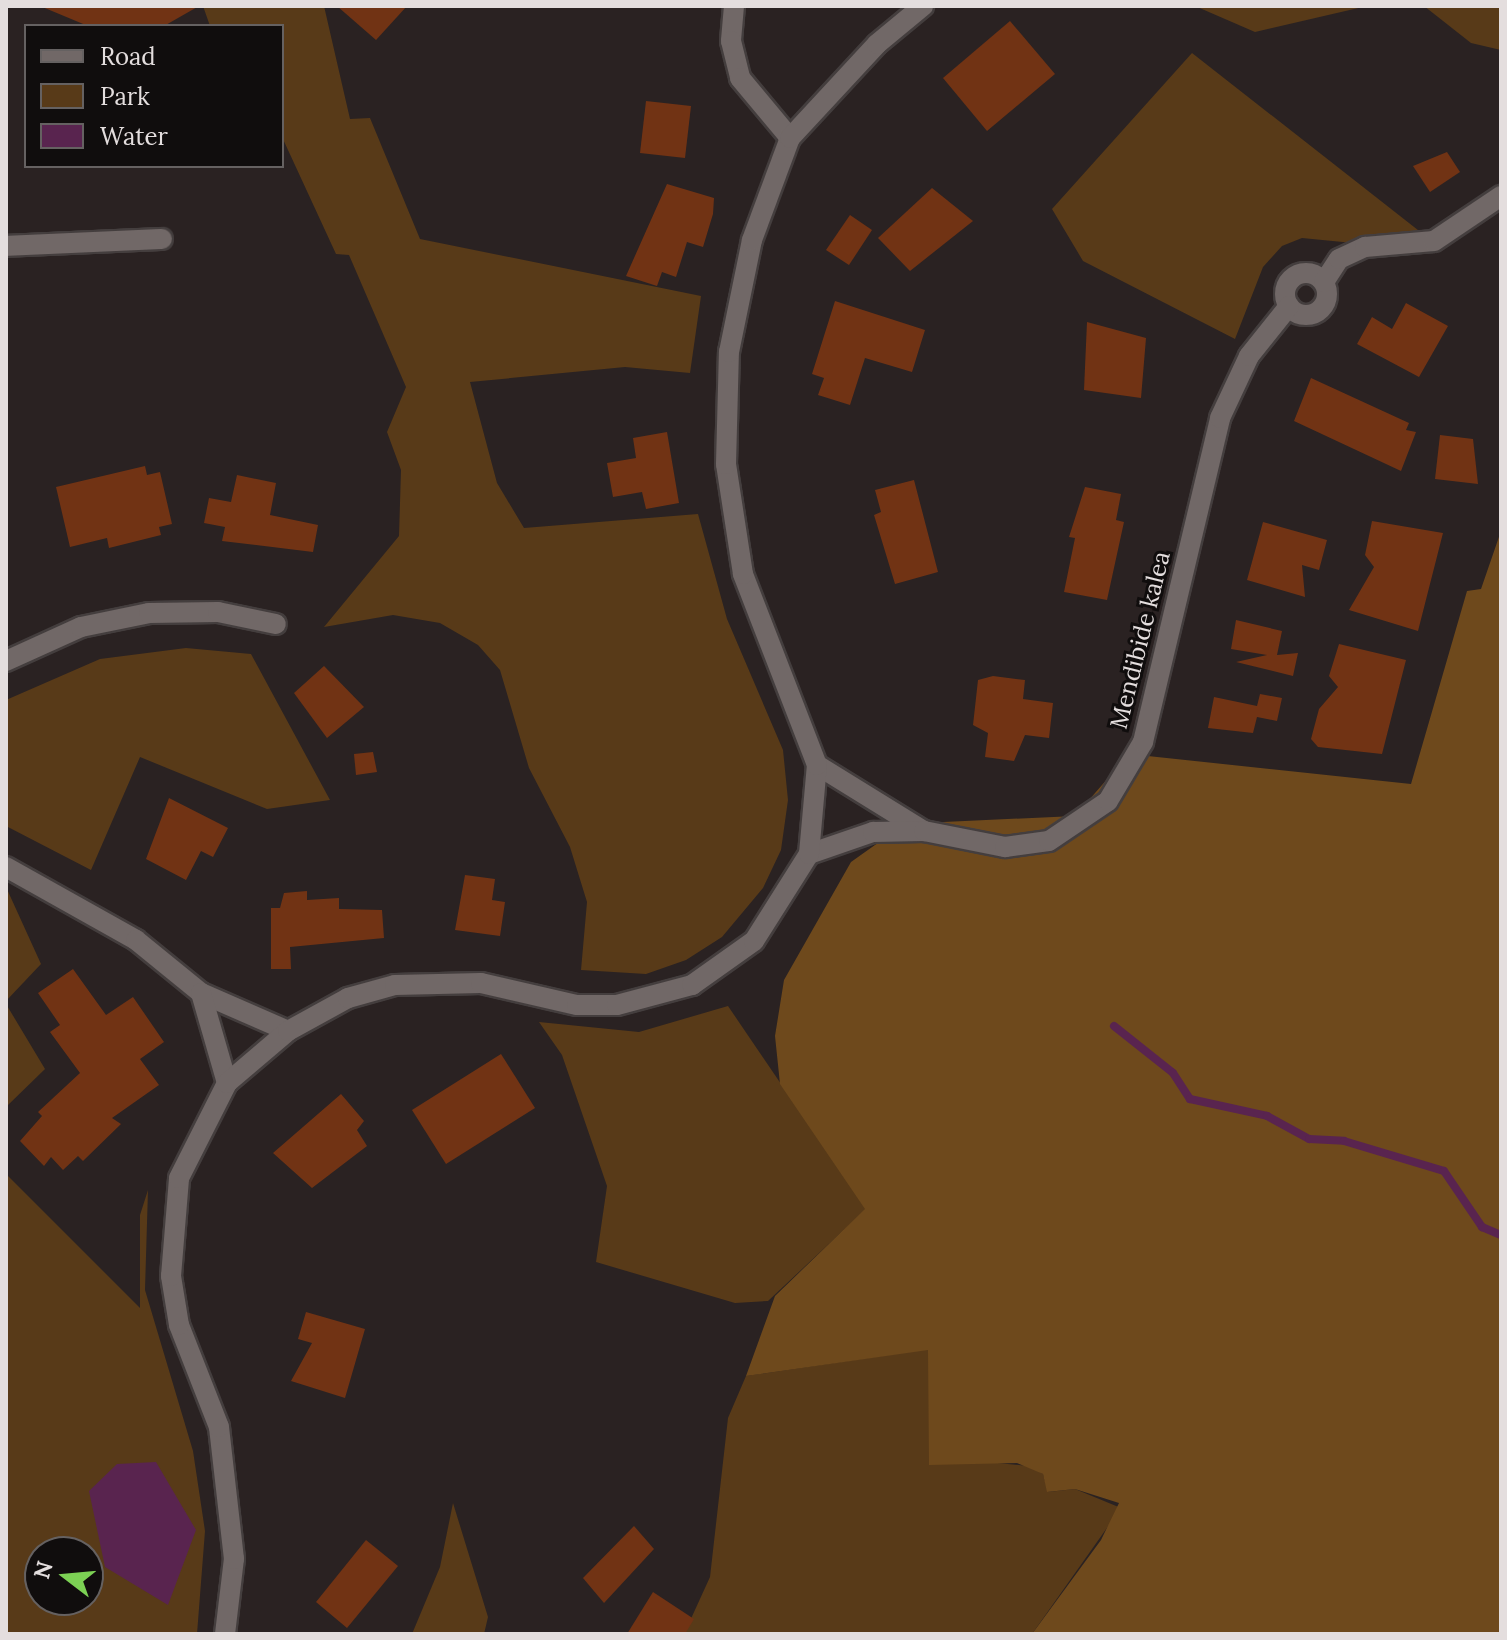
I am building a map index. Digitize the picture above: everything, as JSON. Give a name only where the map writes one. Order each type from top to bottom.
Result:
[{"type":"street","points":[[734,6],[731,41],[740,78],[790,138]]},
{"type":"street","points":[[225,1634],[234,1559],[219,1427],[179,1325],[171,1276],[179,1178],[227,1083],[288,1031],[348,998],[436,981],[577,1005],[654,999],[692,985],[754,941],[780,910],[809,854],[817,765],[743,574],[726,464],[729,352],[752,240],[790,138],[923,6]]},
{"type":"street","points":[[1289,306],[1299,314],[1318,312],[1327,295],[1324,282],[1339,259],[1365,247],[1434,241],[1501,196]]},
{"type":"street","points":[[6,246],[162,239]]},
{"type":"street","name":"Mendibide kalea","points":[[924,831],[1005,847],[1049,841],[1108,801],[1132,769],[1169,646],[1220,418],[1249,356],[1289,306],[1288,285],[1298,275],[1324,282]]},
{"type":"street","points":[[6,661],[61,633],[149,613],[218,612],[276,624]]},
{"type":"street","points":[[817,765],[924,831]]},
{"type":"street","points":[[809,854],[873,832],[924,831]]},
{"type":"street","points":[[6,867],[136,940],[201,993],[288,1031]]},
{"type":"street","points":[[201,993],[227,1083]]},
{"type":"green space","points":[[203,6],[324,6],[350,119],[370,118],[420,239],[701,296],[690,373],[625,367],[470,382],[497,483],[524,528],[698,514],[727,619],[783,750],[788,800],[781,850],[763,888],[722,937],[686,960],[646,974],[581,970],[587,902],[570,847],[529,768],[500,670],[478,645],[440,623],[393,615],[324,627],[399,536],[401,470],[387,432],[406,387],[349,255],[336,254],[284,141],[284,24],[209,24]]},
{"type":"green space","points":[[1195,6],[1367,6],[1255,32]]},
{"type":"green space","points":[[1424,6],[1501,6],[1501,50],[1471,43]]},
{"type":"green space","points":[[1192,53],[1423,234],[1353,243],[1302,238],[1282,246],[1263,267],[1235,339],[1083,261],[1052,209]]},
{"type":"green space","points":[[186,648],[251,654],[330,800],[267,809],[140,757],[91,870],[6,826],[6,700],[100,659]]},
{"type":"green space","points":[[6,887],[41,964],[6,1001]]},
{"type":"green space","points":[[6,1004],[45,1069],[6,1107]]},
{"type":"green space","points":[[728,1006],[866,1209],[768,1301],[735,1303],[596,1262],[607,1186],[562,1055],[539,1022],[639,1032]]},
{"type":"green space","points":[[6,1174],[140,1308],[140,1215],[148,1190],[145,1290],[193,1451],[205,1531],[197,1634],[6,1634]]},
{"type":"green space","points":[[929,1349],[987,1462],[1029,1466],[1043,1474],[1048,1492],[1075,1489],[1121,1508],[1032,1634],[684,1634],[710,1577],[728,1418],[746,1376]]},
{"type":"green space","points":[[453,1503],[488,1617],[484,1634],[412,1634],[440,1567]]},
{"type":"shaded area","points":[[1501,531],[1501,1634],[1032,1634],[1101,1540],[1119,1503],[1075,1489],[1047,1492],[1043,1474],[1017,1463],[929,1465],[928,1350],[746,1376],[775,1296],[865,1209],[780,1084],[775,1036],[784,980],[851,862],[882,840],[922,823],[1075,816],[1129,754],[1411,784],[1467,591],[1481,589]]},
{"type":"water","points":[[156,1462],[196,1530],[168,1605],[105,1567],[104,1536],[98,1536],[89,1491],[117,1464]]},
{"type":"building","points":[[40,6],[199,6],[168,24],[83,24]]},
{"type":"building","points":[[337,6],[407,6],[376,40]]},
{"type":"building","points":[[1010,21],[1055,74],[987,131],[943,78]]},
{"type":"building","points":[[646,101],[691,106],[685,158],[640,153]]},
{"type":"building","points":[[1447,152],[1460,172],[1430,192],[1413,166]]},
{"type":"building","points":[[667,184],[714,198],[713,214],[703,247],[687,242],[676,277],[662,272],[657,286],[626,276]]},
{"type":"building","points":[[932,188],[973,221],[910,271],[878,238]]},
{"type":"building","points":[[850,215],[872,230],[849,265],[826,250]]},
{"type":"building","points":[[835,301],[925,330],[912,372],[865,358],[850,405],[818,395],[824,378],[812,374]]},
{"type":"building","points":[[1406,303],[1448,326],[1419,377],[1357,344],[1372,317],[1392,329]]},
{"type":"building","points":[[1087,322],[1146,338],[1141,398],[1084,390]]},
{"type":"building","points":[[1311,378],[1409,423],[1406,430],[1416,432],[1401,471],[1294,421]]},
{"type":"building","points":[[667,432],[679,503],[646,509],[642,492],[613,497],[607,463],[636,458],[633,438]]},
{"type":"building","points":[[1440,435],[1473,439],[1478,484],[1435,479]]},
{"type":"building","points":[[145,466],[147,475],[160,472],[172,524],[159,527],[161,535],[109,548],[107,538],[70,547],[56,487]]},
{"type":"building","points":[[237,475],[276,483],[270,515],[318,525],[313,552],[222,541],[225,527],[204,523],[209,498],[231,502]]},
{"type":"building","points":[[914,480],[938,572],[895,584],[874,515],[881,512],[875,490]]},
{"type":"building","points":[[1085,487],[1121,494],[1116,520],[1124,522],[1107,600],[1064,592],[1075,538],[1069,537]]},
{"type":"building","points":[[1372,521],[1443,533],[1418,631],[1349,610],[1374,567],[1365,555]]},
{"type":"building","points":[[1263,522],[1327,540],[1319,570],[1302,565],[1305,597],[1247,580]]},
{"type":"building","points":[[1236,620],[1282,631],[1277,655],[1298,653],[1293,676],[1236,662],[1267,655],[1231,649]]},
{"type":"building","points":[[1339,644],[1406,660],[1382,754],[1318,747],[1311,739],[1319,709],[1338,687],[1329,676]]},
{"type":"building","points":[[324,666],[364,707],[327,738],[294,693]]},
{"type":"building","points":[[993,676],[1025,680],[1023,699],[1053,703],[1049,738],[1025,735],[1014,761],[985,757],[988,733],[973,725],[978,680]]},
{"type":"building","points":[[1260,694],[1282,698],[1277,721],[1257,717],[1253,733],[1208,728],[1214,697],[1257,706]]},
{"type":"building","points":[[373,752],[377,772],[356,775],[354,754]]},
{"type":"building","points":[[169,798],[228,828],[213,857],[201,851],[186,880],[146,859]]},
{"type":"building","points":[[465,875],[495,879],[492,900],[505,902],[500,936],[455,930]]},
{"type":"building","points":[[307,891],[307,900],[339,898],[339,909],[382,910],[384,938],[290,947],[291,969],[271,969],[271,908],[280,908],[284,893]]},
{"type":"building","points":[[73,969],[106,1015],[133,997],[164,1042],[140,1059],[159,1085],[112,1118],[121,1124],[83,1161],[78,1156],[63,1170],[51,1157],[44,1166],[20,1141],[42,1116],[38,1112],[80,1073],[50,1032],[60,1025],[38,993]]},
{"type":"building","points":[[501,1054],[535,1108],[446,1164],[412,1110]]},
{"type":"building","points":[[341,1094],[364,1121],[357,1130],[367,1146],[312,1188],[273,1153]]},
{"type":"building","points":[[306,1312],[365,1329],[345,1398],[291,1381],[312,1343],[298,1339]]},
{"type":"building","points":[[634,1526],[654,1549],[604,1603],[583,1578]]},
{"type":"building","points":[[366,1540],[398,1566],[347,1628],[316,1602]]},
{"type":"building","points":[[653,1592],[694,1619],[685,1634],[627,1634]]},
{"type":"waterway","points":[[1114,1026],[1173,1073],[1190,1099],[1267,1116],[1309,1139],[1344,1141],[1444,1171],[1482,1227],[1501,1235]]}]
